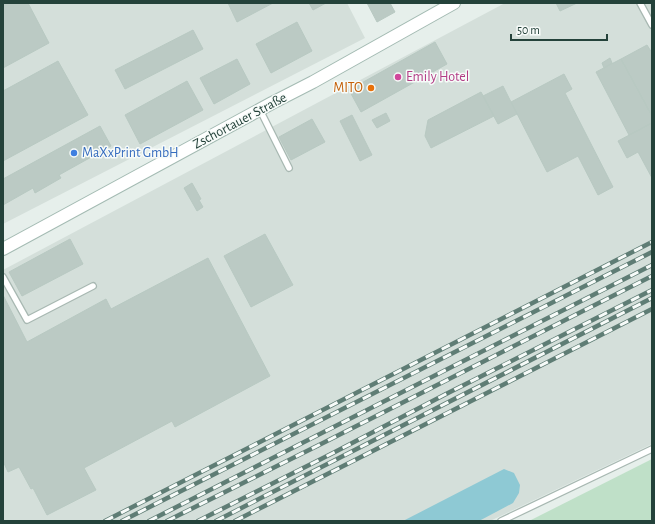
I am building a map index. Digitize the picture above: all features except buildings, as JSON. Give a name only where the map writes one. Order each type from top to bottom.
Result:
[{"type":"street","name":"Zschortauer Straße","points":[[3,249],[313,82],[454,3]]},
{"type":"lane","points":[[640,3],[652,25]]},
{"type":"lane","points":[[260,110],[289,168]]},
{"type":"lane","points":[[3,277],[27,320],[93,286]]},
{"type":"lane","points":[[501,521],[652,449]]},
{"type":"shaded area","points":[[3,3],[347,3],[365,38],[3,224]]},
{"type":"shaded area","points":[[505,3],[652,3],[652,444],[490,521],[3,521],[3,270]]},
{"type":"green space","points":[[652,459],[652,521],[529,521]]},
{"type":"water","points":[[504,469],[514,473],[520,485],[519,493],[513,503],[479,521],[403,521]]},
{"type":"railway","points":[[105,521],[652,242]]},
{"type":"railway","points":[[122,521],[652,252]]},
{"type":"railway","points":[[149,521],[652,265]]},
{"type":"railway","points":[[167,521],[652,276]]},
{"type":"railway","points":[[198,521],[652,290]]},
{"type":"railway","points":[[216,521],[652,298]]},
{"type":"railway","points":[[235,521],[652,309]]},
{"type":"place","name":"Emily Hotel","points":[[398,77]]},
{"type":"place","name":"MITO","points":[[371,88]]},
{"type":"place","name":"MaXxPrint GmbH","points":[[74,153]]}]
